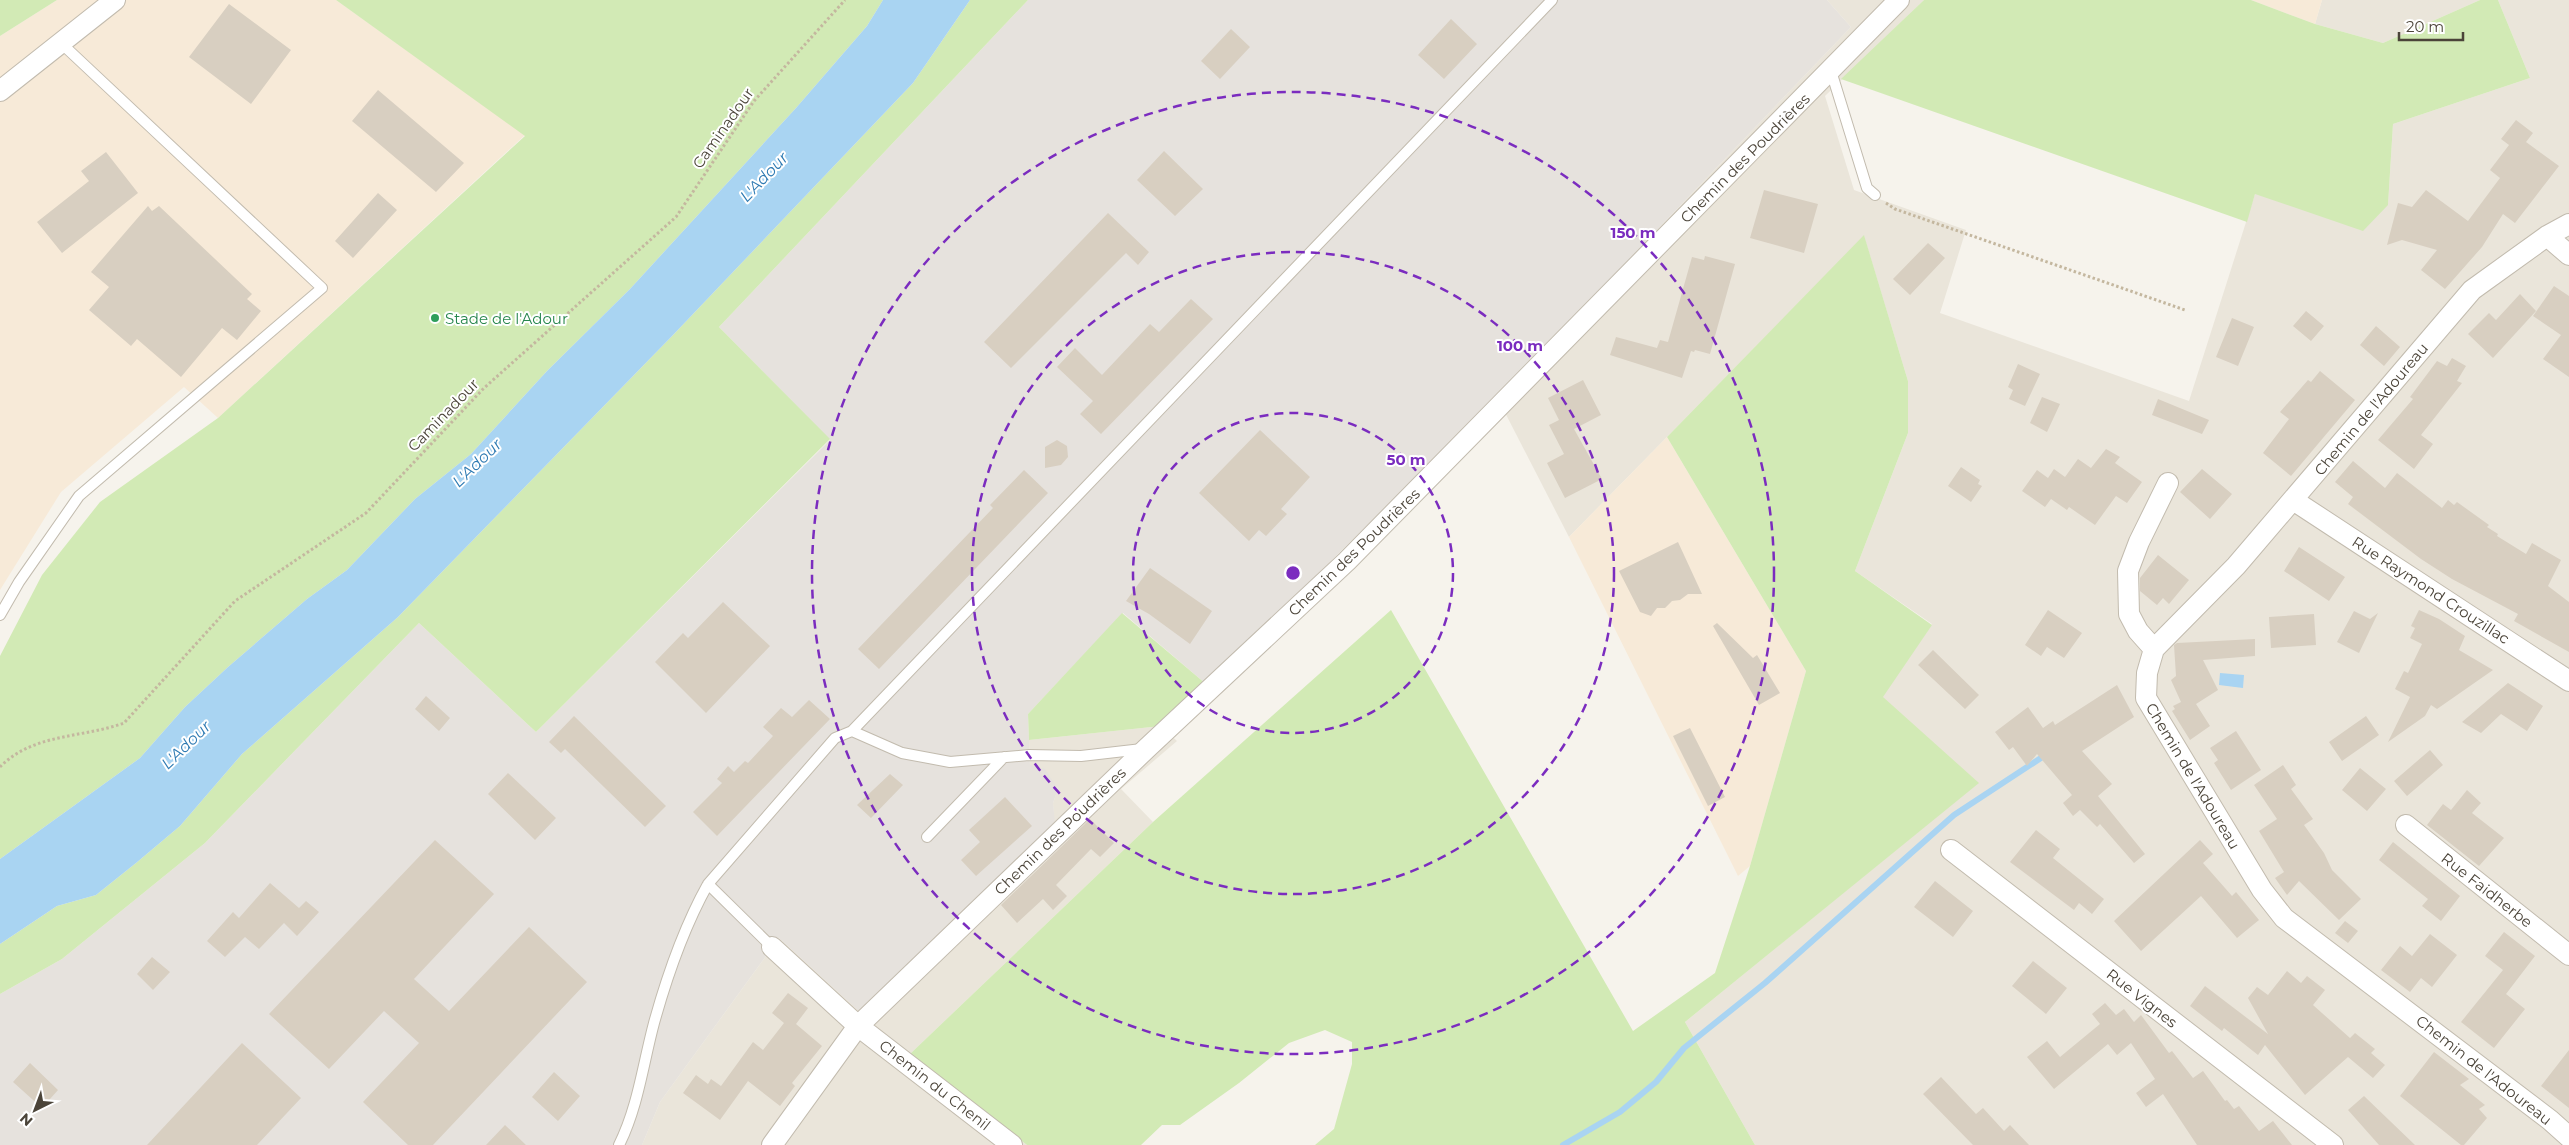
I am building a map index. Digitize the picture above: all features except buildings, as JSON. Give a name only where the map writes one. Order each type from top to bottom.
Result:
[{"type":"street","points":[[0,91],[116,0]]},
{"type":"street","name":"Chemin des Poudrières","points":[[772,1145],[858,1026],[1146,749],[1347,561],[1899,0]]},
{"type":"street","name":"Chemin de l'Adoureau","points":[[2569,224],[2548,236],[2472,290],[2236,566],[2154,649],[2147,673],[2146,698],[2262,890],[2284,918],[2550,1120],[2569,1137]]},
{"type":"street","points":[[2548,236],[2569,255]]},
{"type":"street","points":[[2154,649],[2138,631],[2129,614],[2128,572],[2139,542],[2168,483]]},
{"type":"street","name":"Rue Raymond Crouzillac","points":[[2293,500],[2569,681]]},
{"type":"street","name":"Rue Faidherbe","points":[[2406,826],[2569,955]]},
{"type":"street","name":"Rue Vignes","points":[[1951,850],[2333,1145]]},
{"type":"street","points":[[772,947],[858,1026]]},
{"type":"street","name":"Chemin du Chenil","points":[[858,1026],[1012,1145]]},
{"type":"lane","points":[[619,1145],[629,1125],[654,1022],[693,911],[708,884],[835,738],[852,731],[1552,0]]},
{"type":"lane","points":[[0,615],[18,582],[79,496],[322,288],[60,43]]},
{"type":"lane","points":[[1831,71],[1867,188],[1875,195]]},
{"type":"lane","points":[[852,731],[902,752],[950,762],[1029,755],[1081,756],[1146,749]]},
{"type":"lane","points":[[927,837],[1004,757]]},
{"type":"lane","points":[[708,884],[772,947]]},
{"type":"path","name":"Caminadour","points":[[0,767],[10,756],[54,738],[108,729],[124,723],[235,601],[366,513],[484,388],[676,217],[754,101],[845,0]]},
{"type":"path","points":[[1875,195],[1895,209],[2185,310]]},
{"type":"shaded area","points":[[57,0],[336,0],[525,135],[218,418],[184,387],[61,492],[0,590],[0,36]]},
{"type":"shaded area","points":[[1028,0],[1827,0],[1851,27],[1497,397],[1206,684],[1123,613],[1028,714],[1030,765],[1045,769],[1058,789],[1053,803],[1055,823],[859,1011],[779,938],[660,1102],[642,1145],[0,1145],[0,994],[62,959],[205,843],[419,623],[536,732],[830,440],[719,327]]},
{"type":"shaded area","points":[[1827,0],[1924,0],[1825,96],[1854,190],[1966,230],[1940,313],[2189,401],[2255,194],[2388,205],[2393,124],[2530,78],[2498,0],[2569,0],[2569,1145],[1755,1145],[1685,1022],[1978,783],[1882,697],[1932,624],[1855,571],[1908,433],[1908,381],[1864,236],[1569,537],[1497,397],[1851,27]]},
{"type":"shaded area","points":[[2251,0],[2322,0],[2315,24]]},
{"type":"shaded area","points":[[2322,0],[2480,0],[2383,43],[2315,24]]},
{"type":"shaded area","points":[[1667,437],[1806,671],[1750,866],[1738,876],[1569,537]]},
{"type":"shaded area","points":[[1161,726],[1177,741],[1121,789],[1153,822],[910,1054],[1027,1145],[642,1145],[660,1102],[779,938],[860,1011],[1054,823],[1053,803],[1058,788],[1030,766],[1029,740]]},
{"type":"green space","points":[[0,0],[57,0],[0,36]]},
{"type":"green space","points":[[336,0],[883,0],[867,26],[796,108],[630,289],[547,371],[471,454],[415,499],[347,570],[307,599],[228,667],[185,707],[140,758],[0,859],[0,656],[42,575],[100,502],[218,418],[525,136]]},
{"type":"green space","points":[[970,0],[1028,0],[719,327],[830,439],[536,732],[419,623],[205,843],[62,959],[0,994],[0,944],[57,906],[96,895],[136,863],[180,826],[242,754],[398,617],[674,334],[913,83]]},
{"type":"green space","points":[[1924,0],[2251,0],[2315,24],[2383,43],[2480,0],[2498,0],[2530,78],[2393,124],[2388,205],[2363,231],[2255,194],[2247,222],[1841,79]]},
{"type":"green space","points":[[1864,235],[1908,381],[1908,433],[1855,571],[1932,625],[1883,697],[1979,783],[1685,1022],[1755,1145],[1315,1145],[1334,1129],[1352,1064],[1352,1042],[1325,1030],[1289,1043],[1239,1083],[1180,1125],[1162,1125],[1141,1145],[1027,1145],[910,1054],[1153,822],[1391,610],[1633,1031],[1715,973],[1750,866],[1806,671],[1667,437]]},
{"type":"green space","points":[[1122,613],[1206,684],[1161,726],[1029,740],[1028,714]]},
{"type":"water","name":"L'Adour","points":[[883,0],[970,0],[913,83],[674,334],[398,617],[242,754],[180,826],[136,863],[96,895],[57,906],[0,944],[0,859],[140,758],[185,707],[228,667],[307,599],[347,570],[415,499],[471,454],[547,371],[630,289],[796,108],[867,26]]},
{"type":"water","points":[[2220,673],[2244,675],[2243,688],[2219,685]]},
{"type":"waterway","points":[[1563,1145],[1620,1112],[1656,1082],[1684,1048],[1765,983],[1954,815],[2047,754]]},
{"type":"place","name":"Stade de l'Adour","points":[[435,318]]}]
